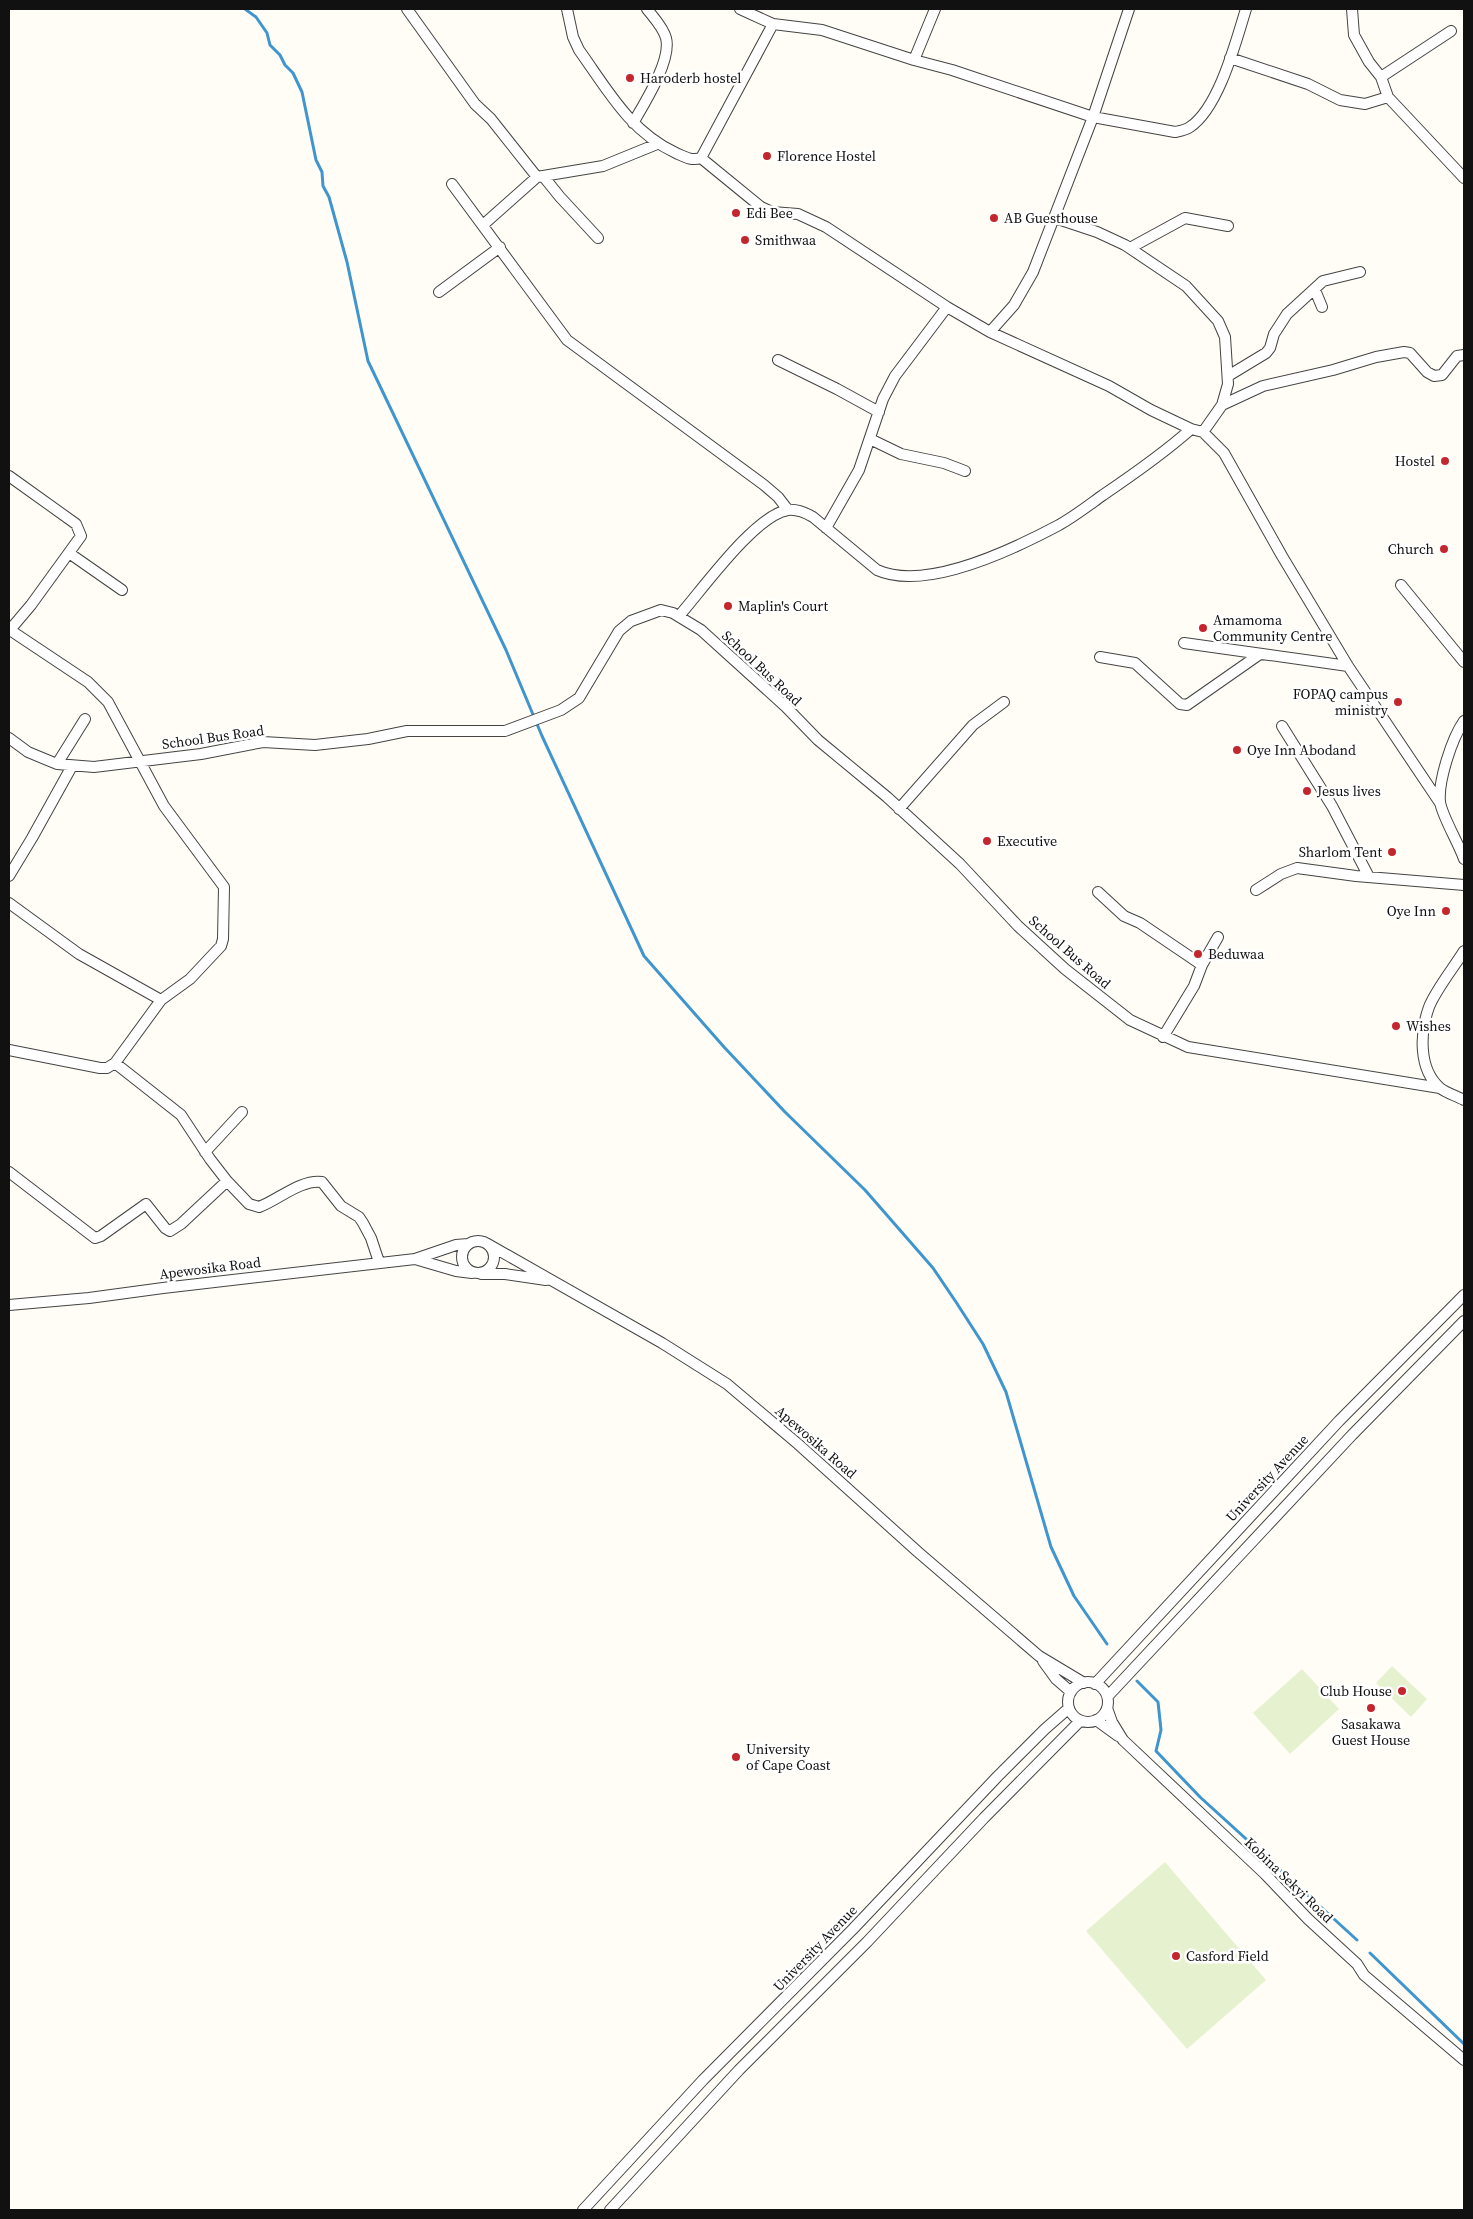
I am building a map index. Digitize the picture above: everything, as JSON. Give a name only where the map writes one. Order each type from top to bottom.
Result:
[{"type":"street","points":[[407,9],[475,104],[491,119],[540,176],[598,238]]},
{"type":"street","points":[[567,9],[572,37],[579,50],[633,124],[657,144],[689,159],[701,158],[760,207],[772,212],[798,214],[826,227],[947,307],[990,332],[1109,386],[1151,410],[1192,429],[1204,432],[1224,453],[1282,556],[1348,666],[1440,803],[1464,859]]},
{"type":"street","points":[[633,124],[661,69],[667,50],[667,39],[663,30],[647,9]]},
{"type":"street","points":[[740,9],[773,24],[822,30],[914,60],[952,70],[1093,117],[1175,132],[1188,128],[1198,121],[1212,101],[1230,58],[1246,9]]},
{"type":"street","points":[[914,60],[935,9]]},
{"type":"street","points":[[990,332],[1014,305],[1033,272],[1093,117],[1129,9]]},
{"type":"street","points":[[1352,9],[1354,35],[1369,62],[1381,77],[1388,97],[1464,178]]},
{"type":"street","points":[[701,158],[773,24]]},
{"type":"street","points":[[1381,77],[1451,30]]},
{"type":"street","points":[[1230,58],[1308,84],[1340,100],[1365,104],[1388,97]]},
{"type":"street","points":[[483,224],[540,176],[603,166],[657,144]]},
{"type":"street","points":[[452,184],[567,340],[764,484],[788,510]]},
{"type":"street","points":[[1055,218],[1097,232],[1130,248],[1186,286],[1218,321],[1225,337],[1228,384],[1222,405],[1204,432]]},
{"type":"street","points":[[1130,248],[1185,218],[1228,226]]},
{"type":"street","points":[[439,292],[500,248]]},
{"type":"street","points":[[1228,376],[1266,353],[1270,348],[1274,334],[1287,314],[1323,281],[1360,272]]},
{"type":"street","points":[[1315,290],[1322,307]]},
{"type":"street","points":[[826,528],[859,470],[878,412],[895,376],[947,307]]},
{"type":"street","points":[[1222,405],[1263,386],[1333,370],[1376,357],[1404,352],[1410,353],[1427,372],[1434,376],[1442,375],[1457,356],[1464,355]]},
{"type":"street","points":[[778,360],[878,412]]},
{"type":"street","points":[[679,616],[744,540],[775,515],[788,510],[803,511],[814,517],[877,570],[889,576],[902,577],[940,573],[960,568],[1060,524],[1163,454],[1192,429]]},
{"type":"street","points":[[870,439],[901,454],[944,463],[965,471]]},
{"type":"street","points":[[9,476],[76,524],[81,536],[10,630],[88,682],[108,702],[164,806],[225,890],[221,946],[190,979],[161,1000],[115,1064],[108,1068],[100,1068],[9,1050]]},
{"type":"street","points":[[69,553],[122,590]]},
{"type":"street","points":[[1401,585],[1464,662]]},
{"type":"street","name":"School Bus Road","points":[[9,738],[28,752],[57,764],[94,767],[202,754],[263,742],[315,745],[368,739],[407,731],[498,731],[533,722],[561,710],[579,698],[619,631],[631,621],[660,610],[679,616],[702,630],[786,707],[818,740],[960,864],[1018,926],[1065,969],[1130,1020],[1163,1037],[1197,1048],[1440,1088]]},
{"type":"street","points":[[1184,643],[1348,666]]},
{"type":"street","points":[[1100,657],[1135,663],[1180,704],[1187,705],[1260,654]]},
{"type":"street","points":[[899,809],[973,725],[1004,702]]},
{"type":"street","points":[[57,764],[85,719]]},
{"type":"street","points":[[1440,803],[1443,775],[1464,721]]},
{"type":"street","points":[[1282,726],[1332,806],[1370,877]]},
{"type":"street","points":[[9,876],[72,766]]},
{"type":"street","points":[[1256,890],[1281,874],[1297,868],[1370,877],[1464,885]]},
{"type":"street","points":[[1098,892],[1124,916],[1140,923],[1202,965]]},
{"type":"street","points":[[9,903],[79,954],[161,1000]]},
{"type":"street","points":[[1163,1037],[1194,986],[1202,965],[1218,937]]},
{"type":"street","points":[[1463,1097],[1440,1088],[1428,1072],[1423,1056],[1424,1030],[1429,1006],[1464,951]]},
{"type":"street","points":[[115,1064],[181,1115],[227,1181],[249,1204],[259,1208],[296,1188],[316,1181],[322,1182],[341,1206],[359,1217],[371,1238],[379,1262]]},
{"type":"street","points":[[205,1152],[242,1112]]},
{"type":"street","points":[[9,1172],[94,1238],[101,1236],[146,1204],[165,1228],[170,1231],[181,1224],[227,1181]]},
{"type":"street","points":[[477,1241],[486,1243],[492,1249],[494,1258],[491,1267],[476,1273],[466,1268],[462,1260],[462,1251],[468,1244],[477,1241]]},
{"type":"street","name":"Apewosika Road","points":[[486,1243],[662,1343],[727,1384],[1039,1656]]},
{"type":"street","name":"Apewosika Road","points":[[9,1305],[89,1298],[415,1259],[456,1245],[468,1244]]},
{"type":"street","name":"Apewosika Road","points":[[415,1259],[456,1271],[505,1274],[552,1280]]},
{"type":"street","name":"University Avenue","points":[[1095,1684],[1339,1420],[1464,1295]]},
{"type":"street","points":[[1084,1683],[1071,1692],[1068,1703],[1071,1714],[1080,1720],[1091,1722],[1104,1713],[1107,1708],[1108,1696],[1352,1435],[1464,1321]]},
{"type":"street","points":[[1039,1656],[1084,1683],[1095,1684],[1108,1696]]},
{"type":"street","points":[[1039,1656],[1056,1679],[1071,1692]]},
{"type":"street","name":"University Avenue","points":[[583,2210],[703,2080],[853,1929],[997,1777],[1069,1708]]},
{"type":"street","name":"Kobina Sekyi Road","points":[[1107,1708],[1112,1722],[1123,1740],[1265,1874],[1308,1919],[1357,1964],[1364,1975],[1464,2060]]},
{"type":"street","points":[[610,2210],[733,2076],[867,1942],[1080,1720]]},
{"type":"street","points":[[1096,1720],[1123,1740]]},
{"type":"green space","name":"Club House","points":[[1392,1666],[1427,1699],[1411,1717],[1376,1683]]},
{"type":"green space","points":[[1302,1669],[1339,1709],[1290,1754],[1253,1713]]},
{"type":"green space","name":"Casford Field","points":[[1165,1862],[1266,1980],[1187,2049],[1086,1931]]},
{"type":"waterway","points":[[245,9],[256,17],[267,33],[270,45],[293,73],[302,92],[316,160],[322,172],[323,186],[329,197],[347,262],[368,361],[506,650],[542,736],[644,956],[724,1047],[785,1112],[865,1190],[933,1268],[956,1302],[983,1344],[1006,1392],[1051,1547],[1074,1596],[1107,1644]]},
{"type":"waterway","points":[[1137,1681],[1158,1702],[1161,1730],[1156,1751],[1200,1797],[1357,1940]]},
{"type":"waterway","points":[[1370,1953],[1464,2044]]},
{"type":"place","name":"Haroderb hostel","points":[[630,78]]},
{"type":"place","name":"Florence Hostel","points":[[767,156]]},
{"type":"place","name":"Edi Bee","points":[[736,213]]},
{"type":"place","name":"AB Guesthouse","points":[[994,218]]},
{"type":"place","name":"Smithwaa","points":[[745,240]]},
{"type":"place","name":"Hostel","points":[[1445,461]]},
{"type":"place","name":"Church","points":[[1444,549]]},
{"type":"place","name":"Maplin's Court","points":[[728,606]]},
{"type":"place","name":"Amamoma Community Centre","points":[[1203,628]]},
{"type":"place","name":"FOPAQ campus ministry","points":[[1398,702]]},
{"type":"place","name":"Oye Inn Abodand","points":[[1237,750]]},
{"type":"place","name":"Jesus lives","points":[[1307,791]]},
{"type":"place","name":"Executive","points":[[987,841]]},
{"type":"place","name":"Sharlom Tent","points":[[1392,852]]},
{"type":"place","name":"Oye Inn","points":[[1446,911]]},
{"type":"place","name":"Beduwaa","points":[[1198,954]]},
{"type":"place","name":"Wishes","points":[[1396,1026]]},
{"type":"place","name":"Club House","points":[[1402,1691]]},
{"type":"place","name":"Sasakawa Guest House","points":[[1371,1708]]},
{"type":"place","name":"University of Cape Coast","points":[[736,1757]]},
{"type":"place","name":"Casford Field","points":[[1176,1956]]}]
